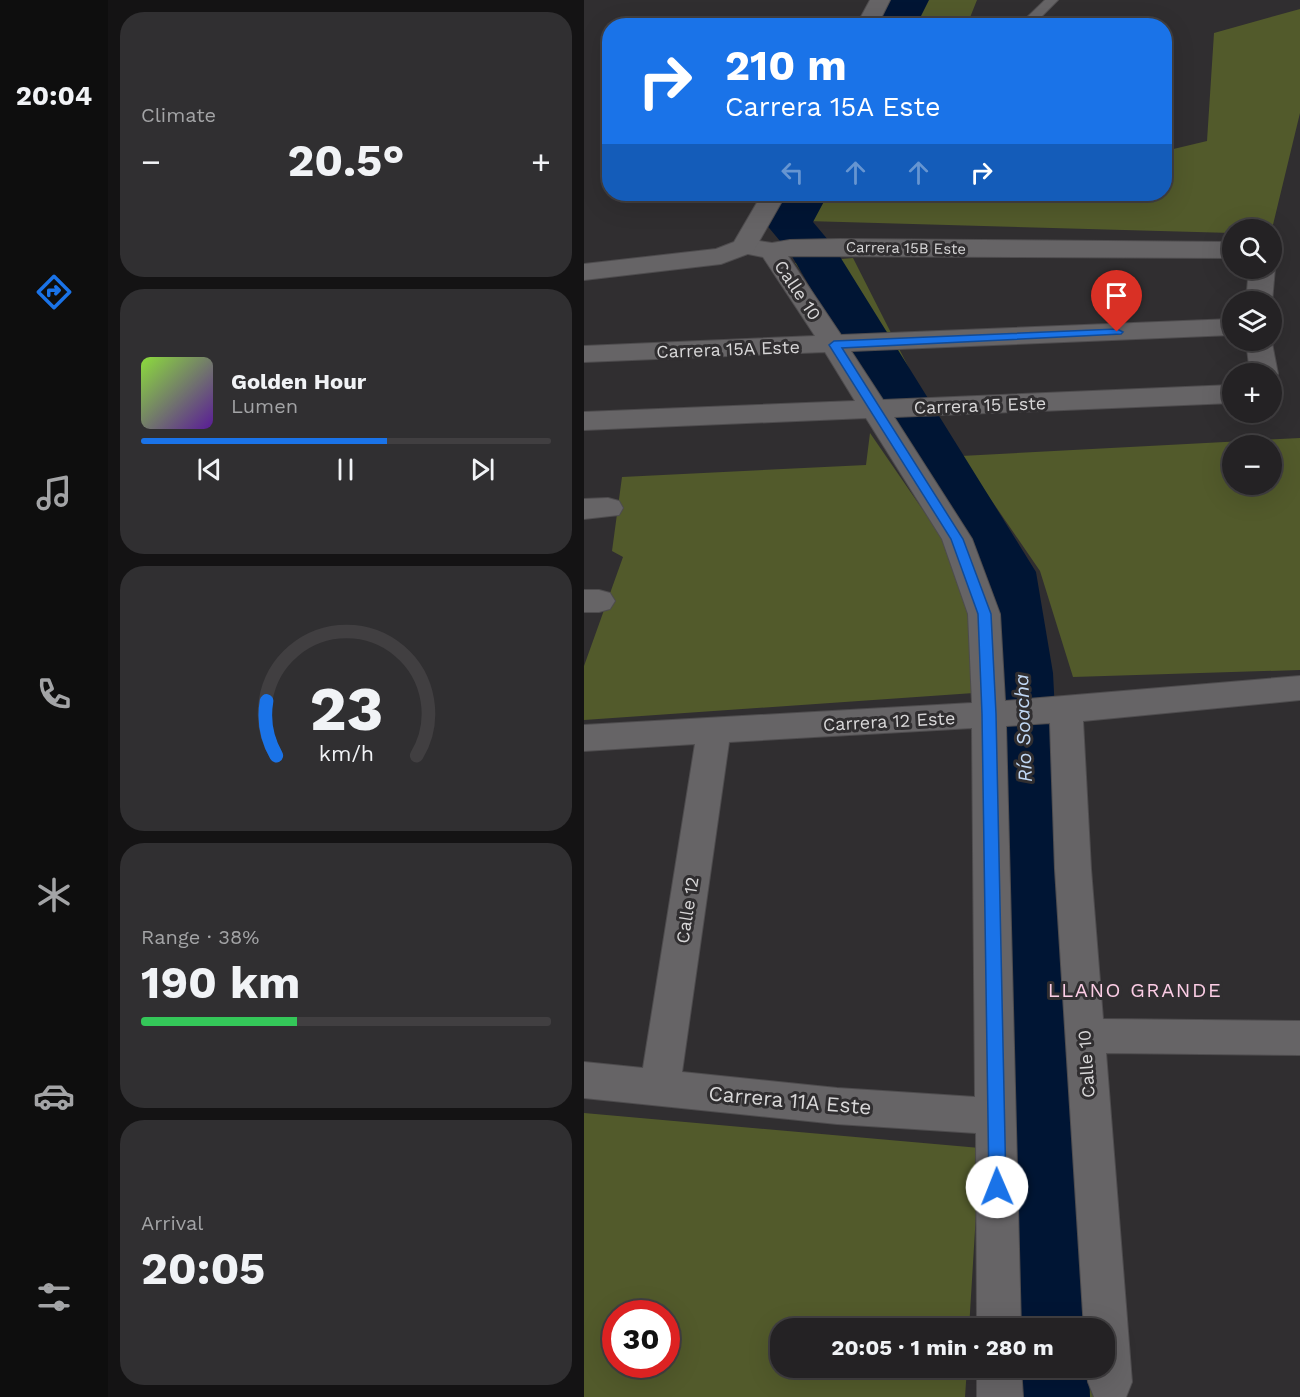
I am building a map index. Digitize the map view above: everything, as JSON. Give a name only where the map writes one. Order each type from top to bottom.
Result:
[{"type":"street","points":[[870,18],[880,0]]},
{"type":"street","points":[[769,249],[773,201]]},
{"type":"street","name":"Carrera 15B Este","points":[[584,272],[769,249],[840,247],[1222,250]]},
{"type":"street","name":"Calle 10","points":[[769,249],[844,344],[883,409],[957,539],[984,614],[995,714],[999,1318]]},
{"type":"street","name":"Carrera 15A Este","points":[[584,354],[1222,327]]},
{"type":"street","name":"Carrera 15 Este","points":[[584,421],[1222,394]]},
{"type":"street","name":"Carrera 12 Este","points":[[584,738],[1056,710],[1301,688]]},
{"type":"street","name":"Calle 10","points":[[1056,710],[1073,869],[1110,1382]]},
{"type":"street","name":"Calle 12","points":[[660,1088],[714,731]]},
{"type":"street","points":[[1084,1036],[1301,1038]]},
{"type":"street","name":"Carrera 11A Este","points":[[584,1080],[836,1106],[996,1116]]},
{"type":"street","points":[[999,1378],[1000,1397]]},
{"type":"lane","points":[[1033,18],[1052,0]]},
{"type":"green space","points":[[913,0],[977,0],[970,18],[904,18]]},
{"type":"green space","points":[[1300,9],[1300,113],[1274,219],[1222,219],[1222,233],[807,221],[817,201],[1172,201],[1172,149],[1207,141],[1214,33]]},
{"type":"green space","points":[[853,258],[953,455],[1030,570],[1057,714],[1095,1318],[1028,1318],[1006,713],[963,530],[848,334],[795,263]]},
{"type":"green space","points":[[870,433],[947,545],[970,619],[974,693],[584,720],[584,666],[623,557],[612,551],[622,477],[866,465]]},
{"type":"green space","points":[[1300,438],[1300,670],[1073,677],[1040,571],[961,456],[1222,442],[1222,495],[1282,495],[1282,439]]},
{"type":"green space","points":[[584,1113],[980,1148],[970,1318],[770,1318],[770,1378],[966,1378],[965,1397],[584,1397]]},
{"type":"green space","points":[[1030,1378],[1099,1378],[1100,1397],[1031,1397]]},
{"type":"waterway","name":"Río Soacha","points":[[899,18],[909,0]]},
{"type":"waterway","name":"Río Soacha","points":[[801,201],[789,223],[810,247],[1007,572],[1022,673],[1045,1318]]},
{"type":"waterway","name":"Río Soacha","points":[[1046,1378],[1047,1397]]},
{"type":"district","name":"LLANO GRANDE","points":[[1135,990]]},
{"type":"route","points":[[997,1187],[989,714],[984,614],[957,539],[834,345],[1117,332]]}]
